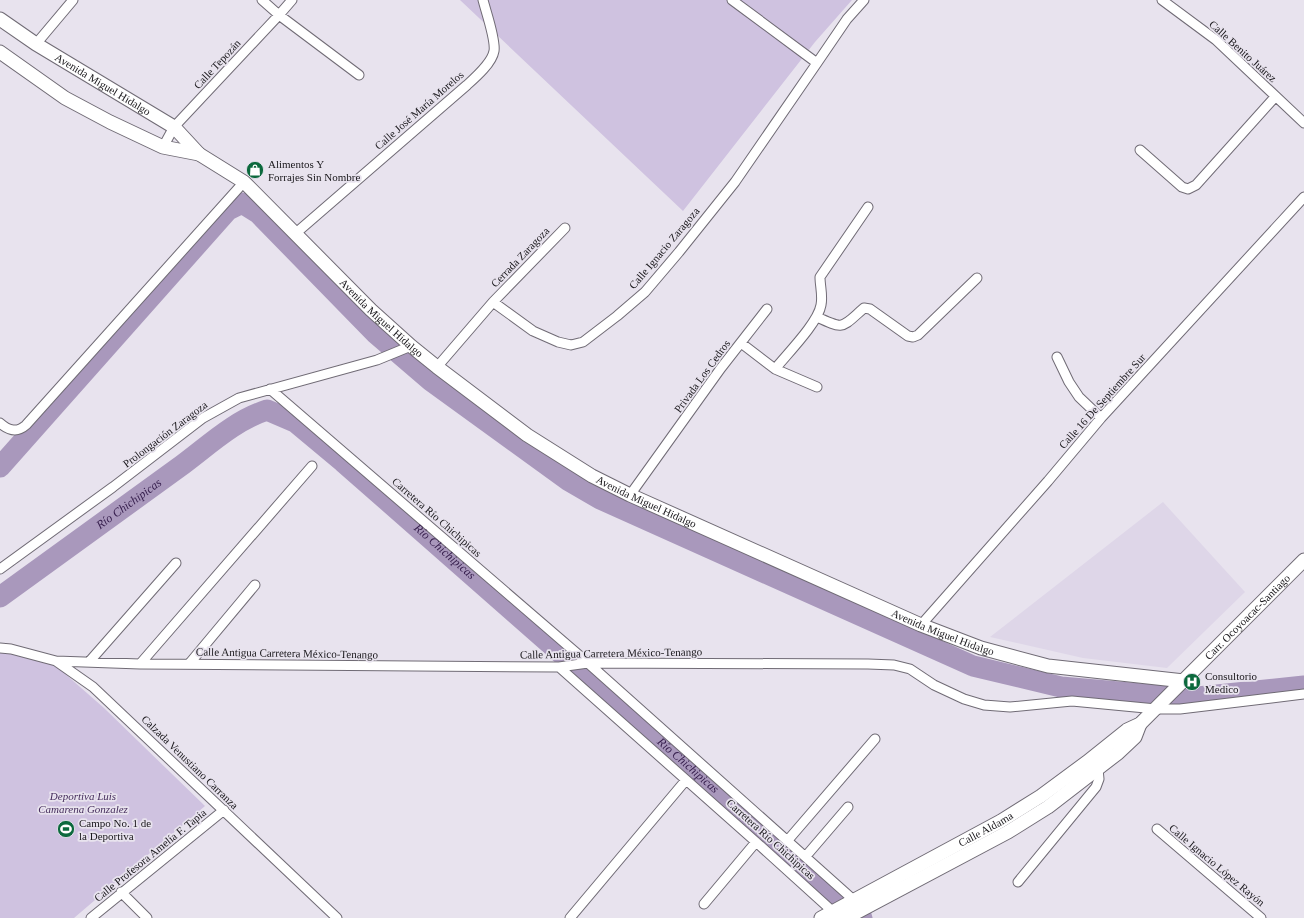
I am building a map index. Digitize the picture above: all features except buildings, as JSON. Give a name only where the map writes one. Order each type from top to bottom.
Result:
[{"type":"street","points":[[36,44],[73,0]]},
{"type":"street","points":[[262,0],[279,15],[359,75]]},
{"type":"street","name":"Calle Tepozán","points":[[164,147],[174,127],[292,0]]},
{"type":"street","name":"Calle José María Morelos","points":[[296,233],[479,74],[494,52],[493,39],[482,0]]},
{"type":"street","points":[[732,0],[817,63]]},
{"type":"street","name":"Calle Ignacio Zaragoza","points":[[493,302],[532,331],[558,342],[571,345],[583,342],[617,316],[645,292],[735,182],[847,19],[864,0]]},
{"type":"street","name":"Calle Benito Juárez","points":[[1162,0],[1194,22],[1216,40],[1304,123]]},
{"type":"street","name":"Avenida Miguel Hidalgo","points":[[1,21],[36,44],[174,127],[199,154],[244,182],[408,347],[527,435],[592,476],[630,496],[922,625],[981,648],[1048,666],[1179,686]]},
{"type":"street","name":"Avenida Miguel Hidalgo","points":[[0,52],[65,98],[110,122],[164,147],[199,154]]},
{"type":"street","points":[[1140,150],[1182,187],[1188,189],[1196,185],[1275,97]]},
{"type":"street","points":[[0,423],[7,429],[14,431],[22,429],[244,182]]},
{"type":"street","name":"Calle 16 De Septiembre Sur","points":[[922,625],[1101,418],[1304,197]]},
{"type":"street","points":[[775,369],[817,317],[822,304],[820,277],[868,207]]},
{"type":"street","name":"Cerrada Zaragoza","points":[[493,302],[565,228]]},
{"type":"street","points":[[817,317],[837,326],[842,326],[847,324],[864,308],[870,309],[908,336],[913,337],[918,335],[977,278]]},
{"type":"street","points":[[437,367],[493,302]]},
{"type":"street","points":[[741,343],[767,309]]},
{"type":"street","name":"Privada Los Cedros","points":[[630,496],[716,375],[741,343],[775,369],[817,387]]},
{"type":"street","name":"Prolongación Zaragoza","points":[[0,569],[113,487],[203,418],[239,398],[377,360],[408,347]]},
{"type":"street","points":[[1056,357],[1068,382],[1079,397],[1101,418]]},
{"type":"street","name":"Carretera Río Chichipicas","points":[[270,389],[587,664],[859,904]]},
{"type":"street","points":[[140,664],[312,466]]},
{"type":"street","name":"Carr. Ocoyoacac-Santiago","points":[[1160,705],[1304,560]]},
{"type":"street","points":[[89,662],[176,563]]},
{"type":"street","points":[[189,664],[255,585]]},
{"type":"street","name":"Calzada Venustiano Carranza","points":[[0,648],[11,649],[56,661],[93,687],[337,918]]},
{"type":"street","name":"Calle Antigua Carretera México-Tenango","points":[[56,661],[140,664],[564,667],[587,664],[894,665],[910,669],[934,685],[964,699],[984,705],[1010,707],[1072,700],[1160,705],[1180,709],[1304,694]]},
{"type":"street","name":"Carretera Río Chichipicas","points":[[564,667],[686,780],[836,915]]},
{"type":"street","name":"Calle Aldama","points":[[846,918],[859,904],[1002,821],[1047,792],[1127,730],[1140,724],[1160,705]]},
{"type":"street","name":"Calle Aldama","points":[[821,918],[836,915],[1008,832],[1048,807],[1098,769],[1135,737],[1140,724]]},
{"type":"street","points":[[788,840],[875,739]]},
{"type":"street","points":[[1018,882],[1096,787],[1099,779],[1098,769]]},
{"type":"street","points":[[570,918],[686,780]]},
{"type":"street","points":[[806,856],[848,808]]},
{"type":"street","name":"Calle Profesora Amelía F. Tapia","points":[[90,918],[224,810]]},
{"type":"street","name":"Calle Ignacio López Rayón","points":[[1157,829],[1261,918]]},
{"type":"street","points":[[704,904],[756,842]]},
{"type":"street","points":[[121,892],[147,918]]},
{"type":"shaded area","points":[[1163,502],[1245,592],[1167,668],[1083,658],[990,637]]},
{"type":"green space","points":[[460,0],[852,0],[815,42],[683,211]]},
{"type":"green space","name":"Deportiva Luis Camarena Gonzalez","points":[[0,651],[55,665],[104,708],[205,806],[74,918],[0,918]]},
{"type":"waterway","points":[[0,467],[228,210],[242,203],[258,213],[375,333],[431,381],[569,481],[600,499],[973,666],[1061,687],[1188,698],[1304,686]]},
{"type":"waterway","name":"Río Chichipicas","points":[[0,597],[221,435],[243,421],[267,410],[295,422],[343,462],[862,918]]},
{"type":"place","name":"Alimentos Y Forrajes Sin Nombre","points":[[255,170]]},
{"type":"place","name":"Consultorio Medico","points":[[1192,682]]},
{"type":"place","name":"Campo No. 1 de la Deportiva","points":[[66,829]]}]
